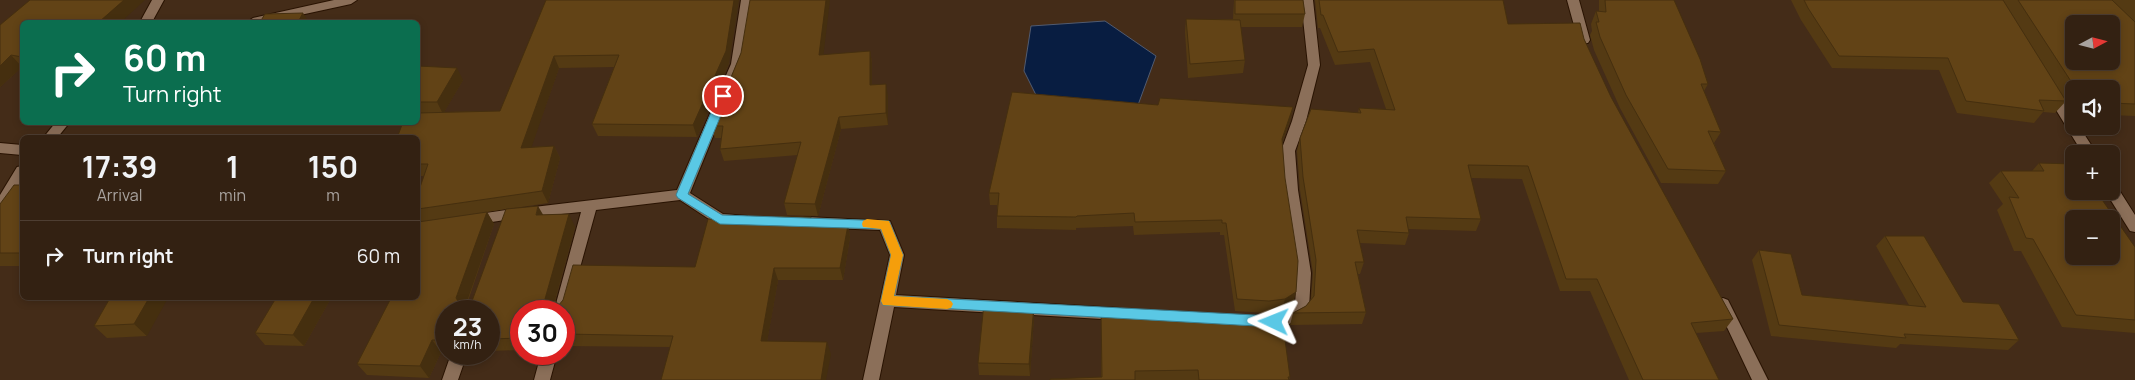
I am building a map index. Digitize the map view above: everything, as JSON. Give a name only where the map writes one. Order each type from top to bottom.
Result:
[{"type":"street","points":[[147,20],[158,0]]},
{"type":"street","points":[[262,20],[351,0]]},
{"type":"street","points":[[682,195],[737,64],[747,0]]},
{"type":"street","points":[[1249,321],[1274,322],[1292,317],[1302,308],[1304,273],[1291,190],[1288,152],[1299,122],[1314,65],[1307,0]]},
{"type":"street","points":[[1573,0],[1586,51]]},
{"type":"street","points":[[2044,81],[2084,145]]},
{"type":"street","points":[[52,135],[61,125]]},
{"type":"street","points":[[0,148],[20,150]]},
{"type":"street","points":[[0,206],[16,192],[20,178]]},
{"type":"street","points":[[457,223],[506,215],[682,195],[720,219],[759,220]]},
{"type":"street","points":[[2118,200],[2135,227]]},
{"type":"street","points":[[564,300],[590,205]]},
{"type":"street","points":[[500,232],[506,215]]},
{"type":"street","points":[[788,221],[885,224],[897,255],[871,380]]},
{"type":"street","points":[[1716,292],[1731,317],[1760,380]]},
{"type":"street","points":[[887,301],[1132,314]]},
{"type":"street","points":[[450,380],[455,365]]},
{"type":"street","points":[[542,380],[547,365]]},
{"type":"water","points":[[1105,21],[1156,56],[1138,105],[1037,97],[1024,71],[1031,26]]},
{"type":"building","points":[[30,0],[124,0],[101,20],[20,20],[20,57],[11,55],[0,66],[0,25]]},
{"type":"building","points":[[546,0],[734,0],[726,51],[693,125],[592,124],[619,55],[554,56],[521,148],[554,146],[542,191],[420,209],[420,187],[428,164],[420,164],[420,135],[398,135],[402,125],[420,125],[420,113],[500,111]]},
{"type":"building","points":[[750,0],[826,0],[819,55],[870,51],[870,85],[886,84],[886,113],[839,117],[815,204],[784,203],[801,142],[720,149],[723,126],[711,126],[741,53]]},
{"type":"building","points":[[1235,0],[1303,0],[1305,14],[1235,14]]},
{"type":"building","points":[[1319,0],[1503,0],[1508,24],[1580,23],[1584,39],[1611,97],[1733,319],[1691,323],[1719,380],[1643,380],[1597,279],[1566,279],[1528,166],[1468,165],[1481,219],[1406,217],[1409,233],[1357,230],[1364,262],[1355,262],[1366,312],[1293,313],[1306,306],[1314,296],[1316,260],[1303,177],[1300,138],[1311,109],[1361,113],[1359,108],[1395,110],[1374,49],[1338,52],[1323,15],[1321,15]]},
{"type":"building","points":[[1605,0],[1674,0],[1700,59],[1708,84],[1701,84],[1721,132],[1708,131],[1726,171],[1668,169],[1626,95],[1600,37],[1596,22],[1599,22],[1596,11],[1606,12]]},
{"type":"building","points":[[1804,0],[2003,0],[2065,101],[2039,100],[2044,111],[1966,101],[1948,58],[1839,56]]},
{"type":"building","points":[[2018,0],[2112,0],[2135,22],[2135,104],[2120,103],[2120,80],[2070,80]]},
{"type":"building","points":[[303,13],[299,20],[261,20],[265,14]]},
{"type":"building","points":[[1186,19],[1240,20],[1245,60],[1190,64]]},
{"type":"building","points":[[420,66],[457,68],[437,102],[420,102]]},
{"type":"building","points":[[1012,92],[1158,105],[1160,98],[1293,107],[1282,139],[1285,178],[1298,261],[1296,292],[1285,299],[1269,301],[1237,299],[1226,223],[1222,223],[1222,220],[1135,222],[1134,213],[1076,217],[997,216],[999,193],[989,193]]},
{"type":"building","points":[[2039,163],[2065,164],[2065,200],[2102,200],[2109,210],[2065,210],[2065,265],[2120,265],[2120,225],[2135,247],[2135,320],[2076,315],[2033,239],[2026,238],[2009,197],[2019,198],[2001,171],[2044,171]]},
{"type":"building","points":[[14,185],[20,185],[20,253],[0,253],[0,204]]},
{"type":"building","points":[[538,206],[536,215],[569,214],[546,300],[510,300],[510,338],[500,339],[500,300],[472,300],[506,209]]},
{"type":"building","points":[[487,212],[456,298],[457,300],[435,300],[435,340],[432,340],[420,366],[357,364],[390,300],[420,300],[420,222]]},
{"type":"building","points":[[780,216],[811,217],[810,222],[825,222],[824,225],[848,225],[840,268],[774,268],[761,341],[827,342],[821,380],[661,380],[673,336],[575,334],[575,300],[563,300],[573,265],[695,267],[708,219],[778,220]]},
{"type":"building","points":[[1885,236],[1924,236],[1963,302],[1999,304],[2019,340],[1904,334],[1906,338],[1779,325],[1759,250],[1791,254],[1802,295],[1926,307]]},
{"type":"building","points":[[109,300],[148,300],[134,324],[94,326]]},
{"type":"building","points":[[275,300],[313,300],[293,335],[255,333]]},
{"type":"building","points":[[984,303],[1034,305],[1029,364],[978,363]]},
{"type":"building","points":[[1101,310],[1268,319],[1282,317],[1289,380],[1199,380],[1198,370],[1135,371],[1135,380],[1050,380],[1102,377]]},
{"type":"slow traffic","points":[[867,224],[885,224],[897,255],[887,301],[947,304]]},
{"type":"route","points":[[723,96],[682,195],[720,219],[885,224],[897,255],[887,301],[1274,322]]}]
